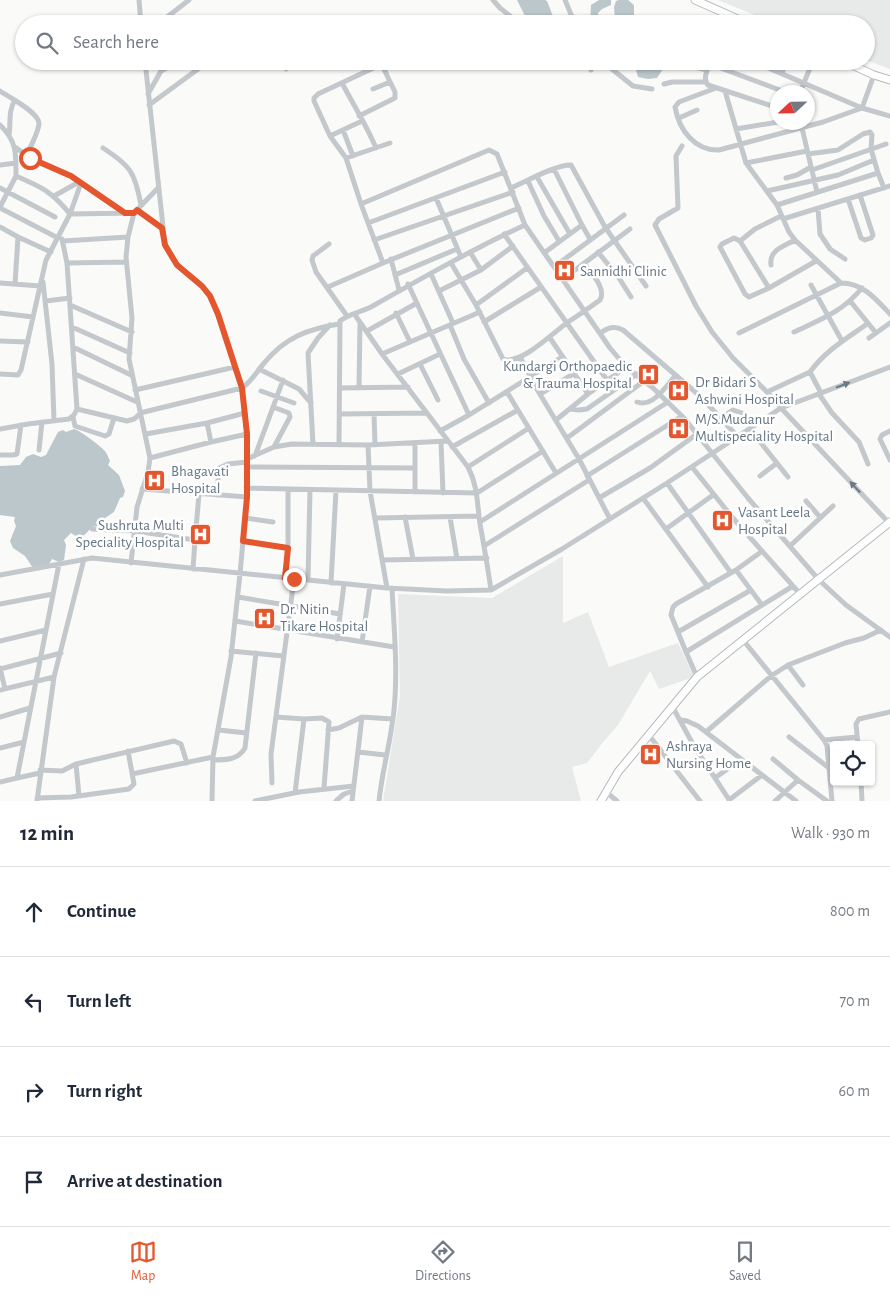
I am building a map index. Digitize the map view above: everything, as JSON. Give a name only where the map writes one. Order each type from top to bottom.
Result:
[{"type":"main road","points":[[695,0],[727,15]]},
{"type":"main road","points":[[863,70],[890,80]]},
{"type":"main road","points":[[601,801],[618,772],[697,677],[890,523]]},
{"type":"street","points":[[139,0],[141,15]]},
{"type":"street","points":[[170,15],[190,0]]},
{"type":"street","points":[[493,0],[509,15]]},
{"type":"street","points":[[565,0],[571,15]]},
{"type":"street","points":[[146,70],[148,105],[165,245],[177,265],[202,286],[210,296],[218,314],[242,388],[247,434],[247,497],[238,597],[213,759],[212,801]]},
{"type":"street","points":[[148,94],[161,72],[164,70]]},
{"type":"street","points":[[148,105],[197,70]]},
{"type":"street","points":[[367,70],[318,94],[314,101],[330,136],[346,158],[383,263]]},
{"type":"street","points":[[330,136],[393,101],[396,96],[384,70]]},
{"type":"street","points":[[613,70],[633,86],[652,88]]},
{"type":"street","points":[[706,82],[707,70]]},
{"type":"street","points":[[730,70],[770,86]]},
{"type":"street","points":[[773,70],[862,108],[890,116]]},
{"type":"street","points":[[782,74],[783,70]]},
{"type":"street","points":[[803,85],[809,70]]},
{"type":"street","points":[[862,108],[874,75]]},
{"type":"street","points":[[373,89],[390,82]]},
{"type":"street","points":[[664,84],[672,82],[706,82],[716,88],[770,105]]},
{"type":"street","points":[[342,83],[369,130],[376,148]]},
{"type":"street","points":[[716,88],[679,102],[675,107],[688,137],[698,146],[711,150],[741,144],[785,130]]},
{"type":"street","points":[[0,91],[35,115],[39,122],[26,156]]},
{"type":"street","points":[[725,91],[746,163],[777,205],[795,240],[841,283]]},
{"type":"street","points":[[9,135],[11,127],[10,109],[15,100]]},
{"type":"street","points":[[815,124],[862,108]]},
{"type":"street","points":[[679,118],[698,110]]},
{"type":"street","points":[[736,129],[770,123]]},
{"type":"street","points":[[0,125],[9,135],[15,147],[16,163],[16,176],[0,207],[60,240],[128,237]]},
{"type":"street","points":[[343,130],[353,156]]},
{"type":"street","points":[[802,130],[817,192]]},
{"type":"street","points":[[740,241],[755,229],[782,218],[888,187],[878,174],[872,150],[872,135],[869,132],[838,150],[746,163]]},
{"type":"street","points":[[346,158],[390,143]]},
{"type":"street","points":[[786,178],[886,144]]},
{"type":"street","points":[[682,146],[676,156],[678,208],[659,219],[655,225],[696,306],[712,332],[733,358],[890,523]]},
{"type":"street","points":[[15,147],[26,156],[58,169],[80,182],[125,213]]},
{"type":"street","points":[[103,148],[120,159],[131,170],[136,180],[137,209],[128,237],[126,262],[132,304],[130,354],[137,402],[146,434],[150,458],[148,472],[137,507],[131,562]]},
{"type":"street","points":[[362,204],[490,150],[497,154],[525,225],[626,367],[637,374],[682,416],[748,498],[819,580],[846,605],[889,634]]},
{"type":"street","points":[[767,191],[838,175],[874,160]]},
{"type":"street","points":[[0,165],[16,163]]},
{"type":"street","points":[[374,240],[512,190],[568,164],[574,167],[605,228],[646,286]]},
{"type":"street","points":[[554,169],[590,239]]},
{"type":"street","points":[[368,223],[505,172]]},
{"type":"street","points":[[777,205],[878,174]]},
{"type":"street","points":[[16,176],[41,187],[54,196],[70,214],[125,213],[137,209],[158,188]]},
{"type":"street","points":[[537,177],[570,234]]},
{"type":"street","points":[[528,181],[544,216],[559,241]]},
{"type":"street","points":[[54,196],[80,182]]},
{"type":"street","points":[[80,182],[70,214],[61,232],[60,240],[67,263],[76,374],[77,409],[73,417],[75,426],[105,436],[109,434],[114,418]]},
{"type":"street","points":[[0,188],[55,217]]},
{"type":"street","points":[[848,199],[861,238],[865,240],[871,238],[873,235],[860,195]]},
{"type":"street","points":[[436,198],[461,257]]},
{"type":"street","points":[[328,287],[519,208]]},
{"type":"street","points":[[818,208],[820,234],[830,249],[845,259]]},
{"type":"street","points":[[137,209],[162,228]]},
{"type":"street","points":[[554,267],[624,215]]},
{"type":"street","points":[[77,409],[131,421],[140,413],[242,388],[251,380],[273,352],[287,340],[306,332],[339,324],[347,316],[355,315],[408,284],[525,225]]},
{"type":"street","points":[[544,253],[582,225]]},
{"type":"street","points":[[0,227],[51,252]]},
{"type":"street","points":[[562,279],[630,229]]},
{"type":"street","points":[[504,234],[607,380]]},
{"type":"street","points":[[15,284],[18,237]]},
{"type":"street","points":[[769,288],[740,241],[734,238],[722,244],[720,248],[745,294],[750,297],[769,288],[816,261]]},
{"type":"street","points":[[0,374],[16,375],[20,373],[46,260],[60,240]]},
{"type":"street","points":[[771,265],[770,258],[773,252],[795,240]]},
{"type":"street","points":[[329,244],[314,253],[312,260],[316,272],[347,316]]},
{"type":"street","points":[[439,291],[481,270],[512,246]]},
{"type":"street","points":[[395,275],[457,249]]},
{"type":"street","points":[[470,252],[481,270]]},
{"type":"street","points":[[598,252],[619,278],[631,297]]},
{"type":"street","points":[[391,260],[399,290]]},
{"type":"street","points":[[67,263],[126,262]]},
{"type":"street","points":[[450,263],[476,304],[503,359],[508,361],[550,338],[566,323],[600,300],[602,292],[584,263]]},
{"type":"street","points":[[476,304],[527,268]]},
{"type":"street","points":[[431,274],[464,359],[489,403]]},
{"type":"street","points":[[42,278],[52,364],[54,421]]},
{"type":"street","points":[[0,283],[40,286]]},
{"type":"street","points":[[738,333],[841,283],[850,283],[862,288],[890,314]]},
{"type":"street","points":[[408,284],[469,415]]},
{"type":"street","points":[[484,322],[540,286]]},
{"type":"street","points":[[811,286],[842,341]]},
{"type":"street","points":[[794,332],[828,316],[851,302],[862,288]]},
{"type":"street","points":[[46,301],[70,298]]},
{"type":"street","points":[[851,302],[876,333]]},
{"type":"street","points":[[367,331],[396,313],[417,303]]},
{"type":"street","points":[[70,305],[132,332]]},
{"type":"street","points":[[382,354],[480,312]]},
{"type":"street","points":[[0,313],[33,317]]},
{"type":"street","points":[[396,313],[410,342]]},
{"type":"street","points":[[355,315],[382,354],[468,467],[473,477],[491,590]]},
{"type":"street","points":[[359,388],[360,322]]},
{"type":"street","points":[[870,338],[890,323]]},
{"type":"street","points":[[339,324],[339,444]]},
{"type":"street","points":[[767,392],[810,372],[818,361],[867,324]]},
{"type":"street","points":[[313,444],[308,353],[330,325]]},
{"type":"street","points":[[72,327],[130,354]]},
{"type":"street","points":[[600,333],[613,327],[623,330],[676,375],[738,437]]},
{"type":"street","points":[[550,338],[588,394]]},
{"type":"street","points":[[0,341],[28,342]]},
{"type":"street","points":[[74,347],[132,375]]},
{"type":"street","points":[[398,374],[440,354]]},
{"type":"street","points":[[520,356],[540,394],[579,459],[610,519]]},
{"type":"street","points":[[440,431],[562,357]]},
{"type":"street","points":[[420,364],[438,400]]},
{"type":"street","points":[[135,390],[235,367]]},
{"type":"street","points":[[556,420],[626,367]]},
{"type":"street","points":[[0,575],[84,559],[389,588],[447,591],[491,590],[610,519],[713,454],[781,408],[890,367]]},
{"type":"street","points":[[259,369],[299,389],[311,403]]},
{"type":"street","points":[[810,372],[832,413],[859,442],[868,464]]},
{"type":"street","points":[[540,394],[575,373]]},
{"type":"street","points":[[76,374],[137,402]]},
{"type":"street","points":[[570,409],[587,409],[637,374]]},
{"type":"street","points":[[638,402],[642,404],[647,403],[659,394],[676,375]]},
{"type":"street","points":[[256,456],[283,380]]},
{"type":"street","points":[[567,438],[644,381]]},
{"type":"street","points":[[340,388],[408,387]]},
{"type":"street","points":[[261,391],[294,403]]},
{"type":"street","points":[[507,392],[556,473]]},
{"type":"street","points":[[480,522],[502,510],[556,473],[668,402]]},
{"type":"street","points":[[273,407],[289,413],[290,417],[274,447]]},
{"type":"street","points":[[452,448],[518,410]]},
{"type":"street","points":[[721,418],[733,410],[742,413]]},
{"type":"street","points":[[146,434],[207,423],[245,413]]},
{"type":"street","points":[[340,414],[427,413]]},
{"type":"street","points":[[374,414],[375,444]]},
{"type":"street","points":[[484,546],[682,416]]},
{"type":"street","points":[[0,430],[73,417]]},
{"type":"street","points":[[38,450],[42,422]]},
{"type":"street","points":[[207,423],[211,442]]},
{"type":"street","points":[[0,455],[17,454],[21,425]]},
{"type":"street","points":[[468,467],[529,428]]},
{"type":"street","points":[[750,429],[788,478]]},
{"type":"street","points":[[890,431],[880,438],[890,460]]},
{"type":"street","points":[[150,458],[247,434]]},
{"type":"street","points":[[599,498],[650,468],[698,434]]},
{"type":"street","points":[[247,463],[274,447],[292,444],[368,445],[448,441]]},
{"type":"street","points":[[441,442],[443,492]]},
{"type":"street","points":[[414,443],[414,492]]},
{"type":"street","points":[[368,445],[370,491],[389,588],[394,647],[392,719],[379,801]]},
{"type":"street","points":[[246,488],[477,493],[543,452]]},
{"type":"street","points":[[760,476],[777,463]]},
{"type":"street","points":[[217,495],[219,468],[228,464],[414,468]]},
{"type":"street","points":[[692,467],[761,552],[801,595]]},
{"type":"street","points":[[667,483],[688,513],[762,605]]},
{"type":"street","points":[[142,489],[247,497]]},
{"type":"street","points":[[285,578],[288,548],[288,489]]},
{"type":"street","points":[[308,580],[310,490]]},
{"type":"street","points":[[331,583],[336,490]]},
{"type":"street","points":[[193,569],[200,494]]},
{"type":"street","points":[[666,529],[713,495]]},
{"type":"street","points":[[643,498],[708,587]]},
{"type":"street","points":[[806,501],[820,517]]},
{"type":"street","points":[[790,546],[833,506]]},
{"type":"street","points":[[375,518],[479,516]]},
{"type":"street","points":[[450,517],[457,558]]},
{"type":"street","points":[[245,518],[273,522]]},
{"type":"street","points":[[404,518],[413,559]]},
{"type":"street","points":[[92,530],[135,531],[195,540]]},
{"type":"street","points":[[243,541],[288,548]]},
{"type":"street","points":[[697,677],[671,615],[673,607],[734,572],[761,552]]},
{"type":"street","points":[[382,560],[487,558]]},
{"type":"street","points":[[84,559],[54,677],[37,800],[125,791],[134,784],[128,751]]},
{"type":"street","points":[[17,778],[59,564]]},
{"type":"street","points":[[272,783],[271,754],[294,579]]},
{"type":"street","points":[[337,639],[344,584]]},
{"type":"street","points":[[362,642],[370,586]]},
{"type":"street","points":[[686,652],[793,586]]},
{"type":"street","points":[[678,632],[751,590]]},
{"type":"street","points":[[0,604],[53,594]]},
{"type":"street","points":[[238,597],[340,614]]},
{"type":"street","points":[[235,621],[286,631],[394,647]]},
{"type":"street","points":[[0,641],[46,630]]},
{"type":"street","points":[[706,732],[771,676],[788,665],[881,630]]},
{"type":"street","points":[[743,640],[824,740],[827,746],[832,801]]},
{"type":"street","points":[[231,651],[283,656]]},
{"type":"street","points":[[132,774],[213,759],[227,760],[239,756],[245,748],[256,652]]},
{"type":"street","points":[[54,677],[3,690],[0,668],[61,653]]},
{"type":"street","points":[[788,665],[803,685]]},
{"type":"street","points":[[672,706],[694,746],[730,801],[762,775]]},
{"type":"street","points":[[0,717],[30,708]]},
{"type":"street","points":[[858,741],[856,724],[859,719],[890,712]]},
{"type":"street","points":[[276,717],[327,719],[329,722],[324,788]]},
{"type":"street","points":[[328,730],[339,728],[362,717],[392,719]]},
{"type":"street","points":[[352,801],[362,717]]},
{"type":"street","points":[[295,792],[304,719]]},
{"type":"street","points":[[681,720],[687,721],[706,732],[796,801]]},
{"type":"street","points":[[218,730],[246,733]]},
{"type":"street","points":[[648,734],[700,801]]},
{"type":"street","points":[[789,737],[829,768]]},
{"type":"street","points":[[824,740],[857,737]]},
{"type":"street","points":[[0,782],[40,771],[62,770],[76,764],[174,741],[181,744],[187,763]]},
{"type":"street","points":[[0,748],[24,742]]},
{"type":"street","points":[[358,752],[386,755]]},
{"type":"street","points":[[715,778],[741,759]]},
{"type":"street","points":[[773,759],[827,801]]},
{"type":"street","points":[[76,764],[79,796]]},
{"type":"street","points":[[775,801],[798,780]]},
{"type":"street","points":[[861,786],[862,801]]},
{"type":"street","points":[[255,801],[324,788],[354,788]]},
{"type":"street","points":[[336,801],[354,788]]},
{"type":"street","points":[[606,792],[617,801]]},
{"type":"shaded area","points":[[517,0],[545,0],[552,15],[524,15]]},
{"type":"shaded area","points":[[599,0],[611,0],[611,5],[602,9],[598,15],[590,15],[591,5]]},
{"type":"shaded area","points":[[628,0],[634,5],[634,15],[615,15],[616,1]]},
{"type":"shaded area","points":[[718,0],[890,0],[890,69],[875,63],[875,15],[755,15]]},
{"type":"shaded area","points":[[636,70],[662,70],[657,78],[638,77]]},
{"type":"shaded area","points":[[74,429],[90,438],[105,451],[110,461],[108,465],[119,475],[125,491],[114,512],[102,520],[99,527],[93,527],[79,538],[71,533],[64,540],[66,545],[64,560],[59,562],[52,559],[48,566],[33,568],[25,556],[13,548],[10,541],[16,526],[15,517],[0,515],[0,466],[20,465],[26,457],[33,454],[41,457],[46,455],[58,432]]},
{"type":"shaded area","points":[[563,556],[563,623],[588,612],[609,667],[678,643],[694,677],[659,689],[650,671],[618,725],[587,763],[572,767],[581,801],[383,801],[400,696],[398,594],[492,598]]},
{"type":"place","name":"Sannidhi Clinic","points":[[564,271]]},
{"type":"place","name":"Kundargi Orthopaedic & Trauma Hospital","points":[[648,375]]},
{"type":"place","name":"Dr Bidari S Ashwini Hospital","points":[[679,391]]},
{"type":"place","name":"M/S.Mudanur Multispeciality Hospital","points":[[679,428]]},
{"type":"place","name":"Bhagavati Hospital","points":[[155,480]]},
{"type":"place","name":"Vasant Leela Hospital","points":[[722,521]]},
{"type":"place","name":"Sushruta Multi Speciality Hospital","points":[[200,534]]},
{"type":"place","name":"Dr. Nitin Tikare Hospital","points":[[264,618]]},
{"type":"place","name":"Ashraya Nursing Home","points":[[650,755]]},
{"type":"route","points":[[30,158],[71,176],[125,213],[134,213],[137,210],[162,228],[165,245],[177,265],[202,286],[210,296],[218,314],[243,393],[247,434],[247,497],[243,541],[288,548],[285,578],[294,579]]}]
